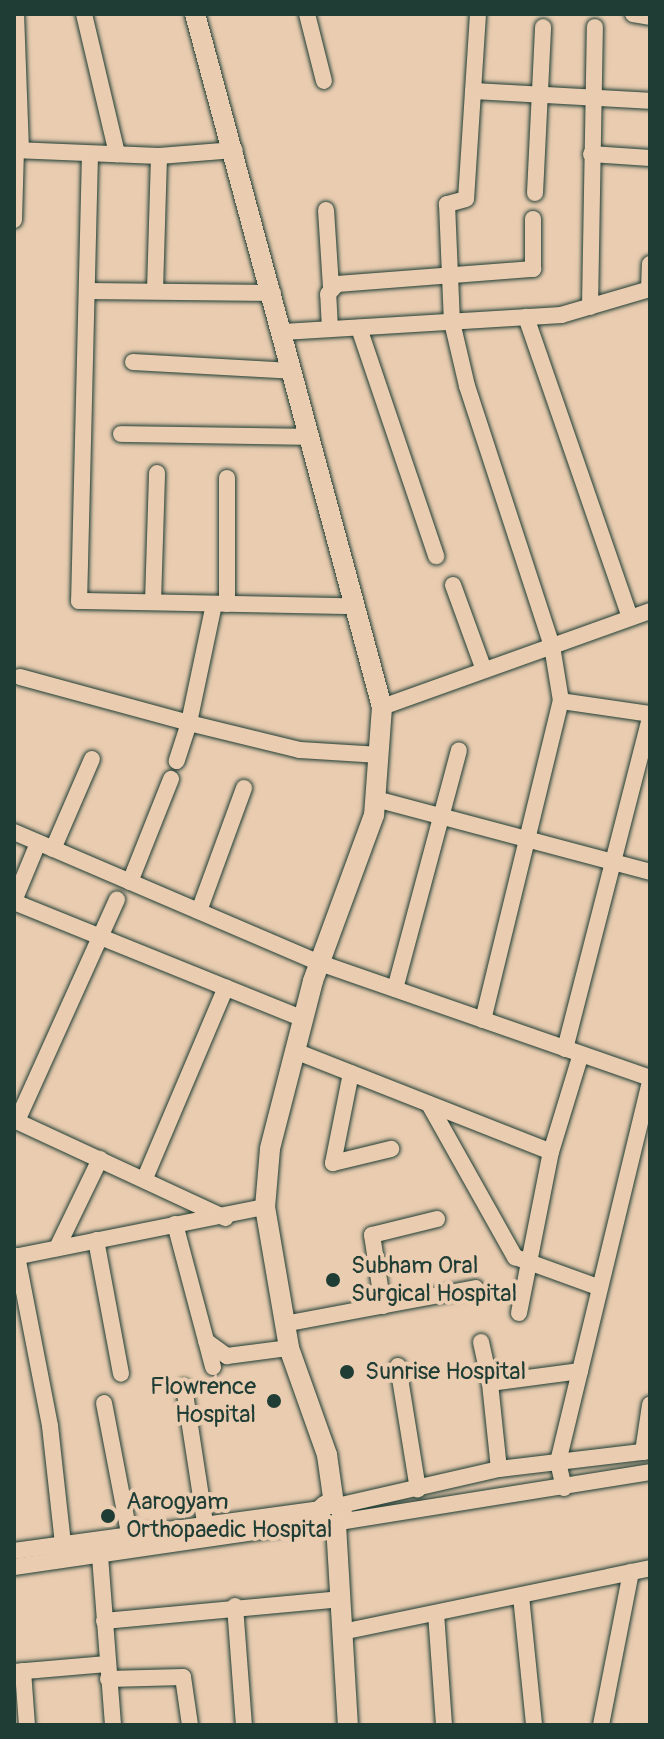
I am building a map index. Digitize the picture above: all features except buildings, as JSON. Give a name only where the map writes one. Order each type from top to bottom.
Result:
[{"type":"main road","points":[[195,14],[273,293],[351,606],[382,707],[376,799],[320,963],[295,1051],[270,1149],[265,1207],[289,1348],[319,1448],[330,1515],[330,1575],[340,1594],[348,1725]]},
{"type":"street","points":[[14,220],[16,14]]},
{"type":"street","points":[[84,14],[117,154]]},
{"type":"street","points":[[307,14],[324,81]]},
{"type":"street","points":[[478,14],[466,199],[447,204],[452,322],[552,646],[561,701],[523,838],[483,1020]]},
{"type":"street","points":[[633,14],[650,17]]},
{"type":"street","points":[[535,193],[543,27]]},
{"type":"street","points":[[590,307],[595,27]]},
{"type":"street","points":[[473,91],[650,101]]},
{"type":"street","points":[[17,150],[159,156],[235,150]]},
{"type":"street","points":[[90,154],[79,601],[351,606]]},
{"type":"street","points":[[591,154],[650,158]]},
{"type":"street","points":[[155,291],[159,156]]},
{"type":"street","points":[[326,210],[330,329]]},
{"type":"street","points":[[331,288],[533,269],[533,219]]},
{"type":"street","points":[[283,332],[526,317],[590,307],[650,290],[650,264]]},
{"type":"street","points":[[87,291],[273,293]]},
{"type":"street","points":[[526,317],[630,618]]},
{"type":"street","points":[[359,328],[436,556]]},
{"type":"street","points":[[133,362],[292,371]]},
{"type":"street","points":[[121,434],[309,437]]},
{"type":"street","points":[[153,602],[157,473]]},
{"type":"street","points":[[177,761],[220,604],[227,478]]},
{"type":"street","points":[[453,585],[484,670]]},
{"type":"street","points":[[382,707],[650,611]]},
{"type":"street","points":[[20,677],[300,750],[380,755]]},
{"type":"street","points":[[519,1313],[525,1266],[650,716],[561,701]]},
{"type":"street","points":[[395,989],[459,750]]},
{"type":"street","points":[[92,759],[14,902],[304,1019]]},
{"type":"street","points":[[130,882],[171,779]]},
{"type":"street","points":[[199,911],[244,788]]},
{"type":"street","points":[[376,799],[650,872]]},
{"type":"street","points":[[14,832],[320,963],[650,1080],[558,1462],[564,1488]]},
{"type":"street","points":[[117,900],[103,938],[16,1120],[225,1218]]},
{"type":"street","points":[[145,1178],[226,987]]},
{"type":"street","points":[[295,1051],[551,1152]]},
{"type":"street","points":[[351,1073],[333,1163],[391,1149]]},
{"type":"street","points":[[429,1104],[525,1266],[598,1287]]},
{"type":"street","points":[[57,1248],[100,1159]]},
{"type":"street","points":[[63,1544],[50,1426],[15,1256],[175,1224],[225,1218],[265,1207]]},
{"type":"street","points":[[383,1306],[372,1235],[437,1219]]},
{"type":"street","points":[[175,1224],[213,1367]]},
{"type":"street","points":[[96,1240],[121,1374]]},
{"type":"street","points":[[284,1324],[476,1288]]},
{"type":"street","points":[[206,1341],[227,1356],[289,1348]]},
{"type":"street","points":[[481,1342],[490,1383],[499,1469]]},
{"type":"street","points":[[398,1366],[418,1489]]},
{"type":"street","points":[[490,1383],[580,1371]]},
{"type":"street","points":[[184,1387],[205,1523]]},
{"type":"street","points":[[104,1403],[129,1533]]},
{"type":"street","points":[[14,1551],[63,1544],[99,1545],[129,1533],[205,1523],[330,1515],[499,1469],[647,1451],[650,1405]]},
{"type":"street","points":[[14,1567],[99,1545],[649,1475]]},
{"type":"street","points":[[99,1545],[113,1725]]},
{"type":"street","points":[[342,1632],[650,1568]]},
{"type":"street","points":[[601,1725],[631,1572]]},
{"type":"street","points":[[104,1621],[340,1594]]},
{"type":"street","points":[[521,1596],[534,1725]]},
{"type":"street","points":[[235,1606],[244,1725]]},
{"type":"street","points":[[436,1613],[444,1725]]},
{"type":"street","points":[[27,1725],[18,1672],[108,1671],[183,1677],[190,1725]]},
{"type":"place","name":"Subham Oral Surgical Hospital","points":[[333,1280]]},
{"type":"place","name":"Sunrise Hospital","points":[[347,1372]]},
{"type":"place","name":"Flowrence Hospital","points":[[274,1401]]},
{"type":"place","name":"Aarogyam Orthopaedic Hospital","points":[[108,1516]]}]
